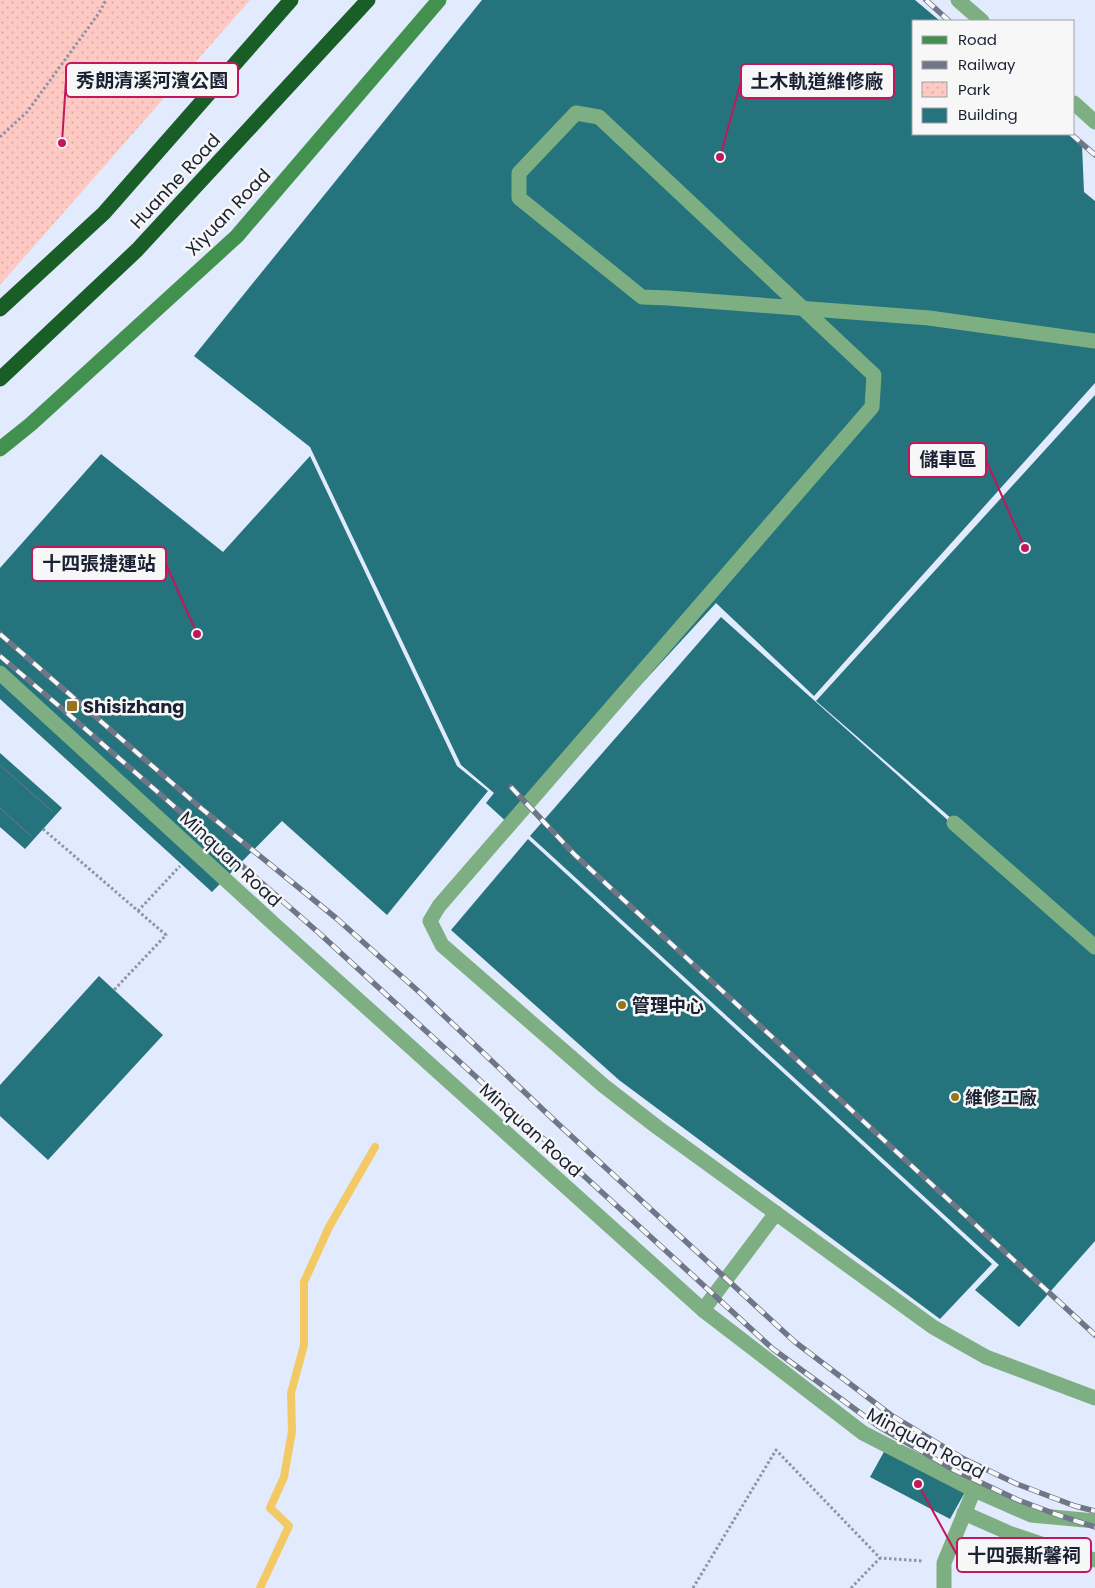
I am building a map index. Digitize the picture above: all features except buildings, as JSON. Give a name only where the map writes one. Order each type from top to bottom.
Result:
[{"type":"highway","points":[[221,79],[277,0]]},
{"type":"highway","name":"Huanhe Road","points":[[0,309],[104,213],[291,0]]},
{"type":"highway","name":"Huanhe Road","points":[[0,379],[137,250],[368,0]]},
{"type":"street","name":"Xiyuan Road","points":[[0,449],[31,424],[237,236],[439,0]]},
{"type":"lane","points":[[958,0],[981,20]]},
{"type":"lane","points":[[1075,104],[1095,122]]},
{"type":"lane","points":[[1095,341],[929,318],[823,310],[803,308],[794,308],[642,297],[519,198],[519,173],[576,113],[599,117],[788,293],[795,300],[802,307],[809,314],[874,375],[872,407],[439,906],[430,921],[442,946],[604,1086],[776,1214],[933,1327],[986,1357],[1095,1398]]},
{"type":"lane","name":"Minquan Road","points":[[0,673],[275,925],[703,1310],[863,1433],[974,1490],[1031,1515],[1095,1521]]},
{"type":"lane","points":[[954,823],[1095,947]]},
{"type":"lane","points":[[703,1310],[776,1214]]},
{"type":"lane","points":[[944,1588],[944,1563],[974,1490]]},
{"type":"lane","points":[[964,1513],[1009,1534],[1095,1560]]},
{"type":"path","points":[[0,137],[27,112],[99,13],[106,0]]},
{"type":"path","points":[[43,829],[166,935],[114,990]]},
{"type":"path","points":[[138,911],[182,864]]},
{"type":"path","points":[[693,1588],[776,1450],[880,1558],[944,1563]]},
{"type":"path","points":[[851,1588],[880,1558]]},
{"type":"green space","points":[[0,0],[250,0],[0,285]]},
{"type":"waterway","points":[[260,1588],[289,1526],[270,1508],[284,1477],[292,1431],[291,1393],[304,1345],[304,1282],[329,1227],[375,1147]]},
{"type":"tram line","points":[[0,765],[53,812]]},
{"type":"tram line","points":[[0,808],[31,836]]},
{"type":"railway","points":[[926,0],[948,20]]},
{"type":"railway","points":[[1072,135],[1095,155]]},
{"type":"railway","points":[[0,634],[202,809],[336,918],[417,990],[556,1122],[795,1342],[891,1415],[964,1459],[1017,1484],[1075,1506],[1095,1511]]},
{"type":"railway","points":[[0,656],[319,933],[773,1349],[878,1426],[954,1470],[1018,1500],[1095,1527]]},
{"type":"railway","points":[[511,787],[575,855],[1095,1335]]},
{"type":"place","name":"秀朗清溪河濱公園","points":[[62,143]]},
{"type":"place","name":"土木軌道維修廠","points":[[720,157]]},
{"type":"place","name":"儲車區","points":[[1025,548]]},
{"type":"place","name":"十四張捷運站","points":[[197,634]]},
{"type":"place","name":"Shisizhang","points":[[72,706]]},
{"type":"place","name":"管理中心","points":[[622,1005]]},
{"type":"place","name":"維修工廠","points":[[955,1097]]},
{"type":"place","name":"十四張斯馨祠","points":[[918,1484]]}]
